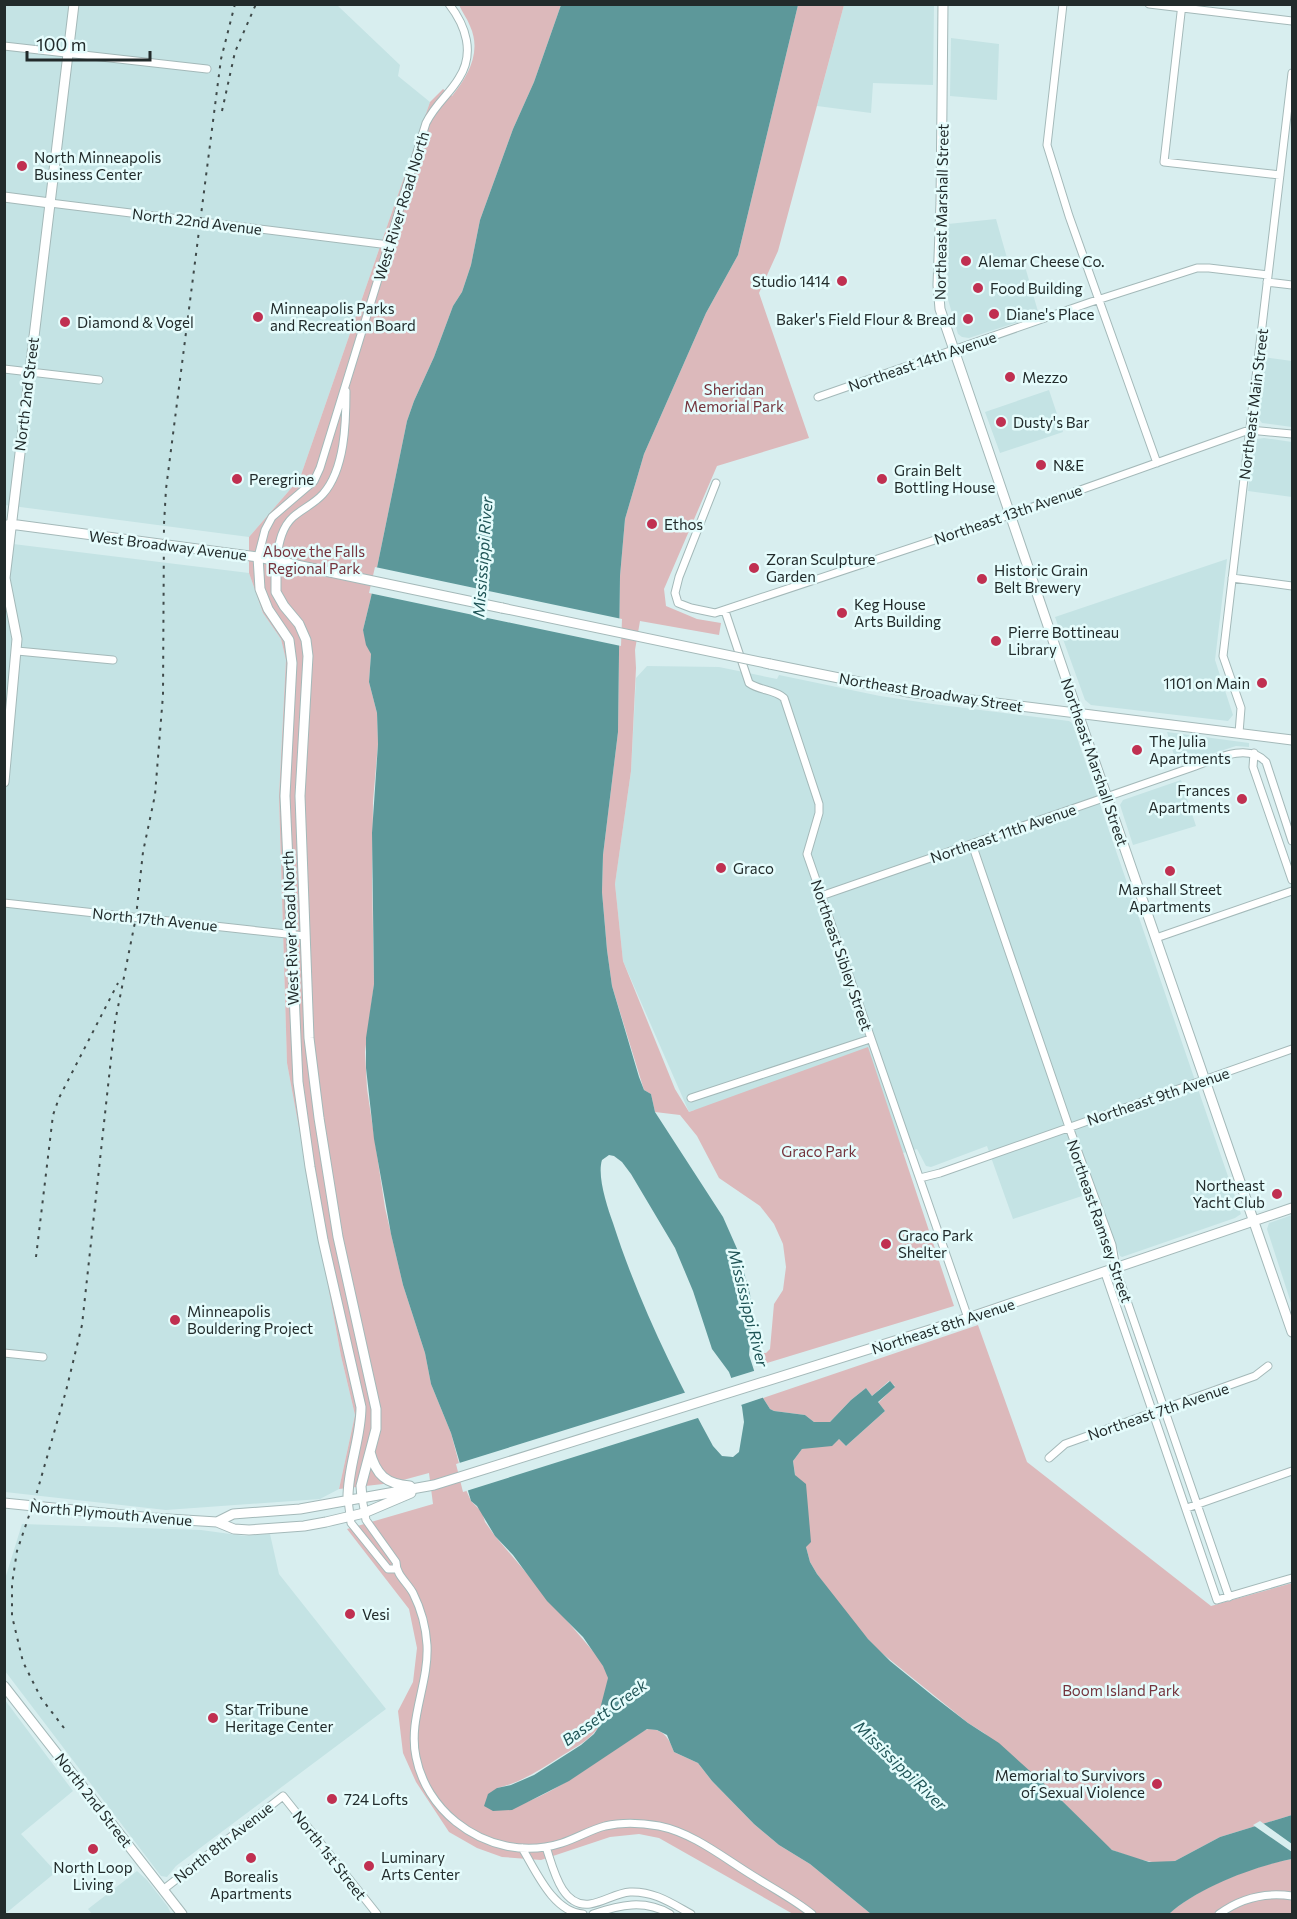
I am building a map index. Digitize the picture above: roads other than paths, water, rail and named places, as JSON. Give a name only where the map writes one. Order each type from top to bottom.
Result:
[{"type":"street","name":"North 2nd Street","points":[[4,782],[18,639],[5,585],[6,524],[29,372],[74,4]]},
{"type":"street","name":"West River Road North","points":[[348,1500],[348,1487],[361,1426],[361,1407],[323,1240],[298,1082],[285,796],[292,663],[289,640],[268,609],[260,590],[258,557],[265,530],[272,517],[314,481],[320,468],[426,123],[439,101],[459,80],[466,64],[468,50],[462,24],[449,4]]},
{"type":"street","name":"Northeast Marshall Street","points":[[943,4],[938,297],[940,309],[1293,1332]]},
{"type":"street","points":[[1063,4],[1047,145],[1069,216],[1157,463]]},
{"type":"street","points":[[1149,4],[1293,21]]},
{"type":"street","points":[[1181,7],[1164,162],[1280,175]]},
{"type":"street","points":[[4,46],[207,69]]},
{"type":"street","name":"Northeast Main Street","points":[[1239,733],[1241,708],[1223,656],[1280,175],[1289,134],[1293,73]]},
{"type":"street","name":"North 22nd Avenue","points":[[4,197],[389,245]]},
{"type":"street","name":"Northeast 14th Avenue","points":[[818,397],[1100,299],[1197,268],[1209,268],[1293,285]]},
{"type":"street","points":[[4,369],[99,380]]},
{"type":"street","name":"West River Road North","points":[[346,383],[345,431],[334,474],[324,493],[292,518],[282,531],[276,560],[276,592],[299,624],[306,640],[308,656],[300,796],[312,1060],[322,1141],[338,1238],[376,1409],[376,1429],[369,1451],[362,1498]]},
{"type":"street","name":"Northeast 13th Avenue","points":[[725,611],[1010,515],[1249,430],[1293,434]]},
{"type":"street","points":[[716,483],[679,577],[675,593],[678,603],[684,606],[715,613],[725,611]]},
{"type":"street","name":"West Broadway Avenue","points":[[6,524],[276,560],[502,608]]},
{"type":"street","points":[[1232,578],[1293,586]]},
{"type":"street","name":"Northeast Broadway Street","points":[[502,608],[908,692],[1293,740]]},
{"type":"street","name":"Northeast Sibley Street","points":[[725,611],[749,683],[784,698],[819,804],[819,813],[807,854],[968,1318]]},
{"type":"street","points":[[17,651],[113,660]]},
{"type":"street","points":[[1293,841],[1266,762],[1254,753],[1253,767],[1293,880]]},
{"type":"street","name":"Northeast 11th Avenue","points":[[821,896],[1232,754],[1254,753]]},
{"type":"street","name":"Northeast Ramsey Street","points":[[972,844],[1112,1245],[1116,1269],[1229,1597],[1217,1600],[1105,1273]]},
{"type":"street","points":[[1156,938],[1293,891]]},
{"type":"street","name":"North 17th Avenue","points":[[4,903],[305,936]]},
{"type":"street","points":[[691,1098],[870,1039]]},
{"type":"street","name":"Northeast 9th Avenue","points":[[920,1178],[940,1173],[1293,1049]]},
{"type":"street","name":"Northeast 8th Avenue","points":[[592,1436],[968,1318],[1293,1208]]},
{"type":"street","points":[[323,1240],[338,1238]]},
{"type":"street","points":[[349,1355],[363,1352]]},
{"type":"street","points":[[4,1353],[43,1357]]},
{"type":"street","name":"Northeast 7th Avenue","points":[[1050,1458],[1065,1443],[1255,1376],[1268,1366]]},
{"type":"street","name":"North Plymouth Avenue","points":[[4,1503],[217,1522],[234,1529],[304,1526],[364,1513],[429,1486],[592,1436]]},
{"type":"street","points":[[369,1451],[373,1463],[385,1479],[396,1485],[429,1486]]},
{"type":"street","points":[[1187,1508],[1293,1471]]},
{"type":"street","name":"North Plymouth Avenue","points":[[217,1522],[233,1514],[300,1509],[429,1486]]},
{"type":"street","points":[[362,1498],[366,1520],[396,1562],[396,1569],[413,1592],[423,1618],[427,1644],[426,1670],[414,1738],[416,1757],[425,1782],[441,1809],[464,1828],[490,1842],[522,1848],[546,1847],[616,1824],[660,1826],[682,1833],[702,1844],[812,1914]]},
{"type":"street","points":[[348,1500],[351,1523],[388,1569],[396,1569]]},
{"type":"street","points":[[1229,1597],[1293,1578]]},
{"type":"street","name":"North 2nd Street","points":[[4,1686],[182,1914]]},
{"type":"street","name":"North 8th Avenue","points":[[164,1889],[283,1796]]},
{"type":"street","name":"North 1st Street","points":[[283,1796],[377,1914]]},
{"type":"street","points":[[546,1847],[562,1890],[575,1901],[590,1904],[630,1892],[645,1893],[663,1898],[691,1914]]},
{"type":"street","points":[[522,1848],[556,1901],[572,1913],[583,1914]]},
{"type":"street","points":[[1219,1914],[1235,1904],[1261,1895],[1293,1896]]},
{"type":"street","points":[[593,1914],[628,1904],[653,1906],[670,1914]]},
{"type":"water","points":[[561,5],[798,5],[738,255],[706,313],[644,454],[625,519],[620,576],[618,732],[603,855],[602,892],[612,986],[644,1090],[651,1094],[655,1112],[723,1217],[738,1251],[750,1294],[752,1317],[749,1355],[763,1398],[770,1409],[805,1415],[814,1422],[830,1422],[866,1388],[872,1396],[890,1381],[895,1387],[878,1402],[885,1411],[846,1446],[839,1439],[832,1446],[802,1449],[793,1461],[795,1475],[806,1484],[811,1542],[806,1547],[810,1562],[868,1639],[890,1661],[933,1696],[999,1743],[1112,1850],[1149,1862],[1175,1861],[1220,1837],[1292,1815],[1292,1859],[1227,1879],[1195,1895],[1169,1914],[871,1914],[810,1864],[779,1845],[754,1824],[712,1781],[698,1763],[674,1752],[667,1735],[657,1730],[647,1729],[569,1781],[512,1810],[493,1811],[484,1806],[488,1794],[497,1788],[511,1785],[534,1775],[594,1734],[602,1722],[599,1713],[608,1678],[603,1666],[583,1637],[547,1601],[513,1555],[495,1536],[477,1506],[471,1501],[451,1433],[431,1384],[425,1353],[403,1285],[391,1234],[374,1139],[366,1068],[366,1038],[374,984],[372,833],[378,744],[377,713],[369,682],[371,654],[366,645],[363,630],[407,421],[453,306],[462,292],[471,265],[480,220],[513,129],[534,82]],"holes":[[[609,1155],[614,1156],[631,1174],[675,1248],[693,1291],[712,1349],[729,1372],[742,1407],[744,1422],[739,1452],[733,1457],[722,1456],[713,1446],[684,1392],[645,1309],[623,1252],[602,1182],[602,1160]]]},
{"type":"railway","points":[[64,1728],[41,1698],[23,1662],[12,1616],[12,1584],[17,1551],[37,1492],[82,1325],[115,1022],[136,917],[143,852],[155,795],[163,695],[166,489],[221,59],[235,4]]},
{"type":"railway","points":[[222,111],[235,52],[256,4]]},
{"type":"railway","points":[[36,1257],[53,1115],[59,1098],[118,983]]},
{"type":"place","name":"North Minneapolis Business Center","points":[[22,166]]},
{"type":"place","name":"Alemar Cheese Co.","points":[[966,261]]},
{"type":"place","name":"Studio 1414","points":[[842,281]]},
{"type":"place","name":"Food Building","points":[[978,288]]},
{"type":"place","name":"Diane's Place","points":[[994,314]]},
{"type":"place","name":"Minneapolis Parks and Recreation Board","points":[[258,317]]},
{"type":"place","name":"Baker's Field Flour & Bread","points":[[968,319]]},
{"type":"place","name":"Diamond & Vogel","points":[[65,322]]},
{"type":"place","name":"Mezzo","points":[[1010,377]]},
{"type":"place","name":"Dusty's Bar","points":[[1001,422]]},
{"type":"place","name":"N&E","points":[[1041,465]]},
{"type":"place","name":"Peregrine","points":[[237,479]]},
{"type":"place","name":"Grain Belt Bottling House","points":[[882,479]]},
{"type":"place","name":"Ethos","points":[[652,524]]},
{"type":"place","name":"Zoran Sculpture Garden","points":[[754,568]]},
{"type":"place","name":"Historic Grain Belt Brewery","points":[[982,579]]},
{"type":"place","name":"Keg House Arts Building","points":[[842,613]]},
{"type":"place","name":"Pierre Bottineau Library","points":[[996,641]]},
{"type":"place","name":"1101 on Main","points":[[1262,683]]},
{"type":"place","name":"The Julia Apartments","points":[[1137,750]]},
{"type":"place","name":"Frances Apartments","points":[[1242,799]]},
{"type":"place","name":"Graco","points":[[721,868]]},
{"type":"place","name":"Marshall Street Apartments","points":[[1170,871]]},
{"type":"place","name":"Northeast Yacht Club","points":[[1277,1194]]},
{"type":"place","name":"Graco Park Shelter","points":[[886,1244]]},
{"type":"place","name":"Minneapolis Bouldering Project","points":[[175,1320]]},
{"type":"place","name":"Vesi","points":[[350,1614]]},
{"type":"place","name":"Star Tribune Heritage Center","points":[[213,1718]]},
{"type":"place","name":"Memorial to Survivors of Sexual Violence","points":[[1157,1784]]},
{"type":"place","name":"724 Lofts","points":[[332,1799]]},
{"type":"place","name":"North Loop Living","points":[[93,1849]]},
{"type":"place","name":"Borealis Apartments","points":[[251,1858]]},
{"type":"place","name":"Luminary Arts Center","points":[[369,1866]]},
{"type":"park label","name":"Sheridan Memorial Park","points":[[734,398]]},
{"type":"park label","name":"Above the Falls Regional Park","points":[[314,560]]},
{"type":"park label","name":"Graco Park","points":[[819,1151]]},
{"type":"park label","name":"Boom Island Park","points":[[1121,1690]]},
{"type":"water label","name":"Mississippi River","points":[[482,557]]},
{"type":"water label","name":"Mississippi River","points":[[749,1308]]},
{"type":"water label","name":"Bassett Creek","points":[[604,1712]]},
{"type":"water label","name":"Mississippi River","points":[[901,1765]]}]
